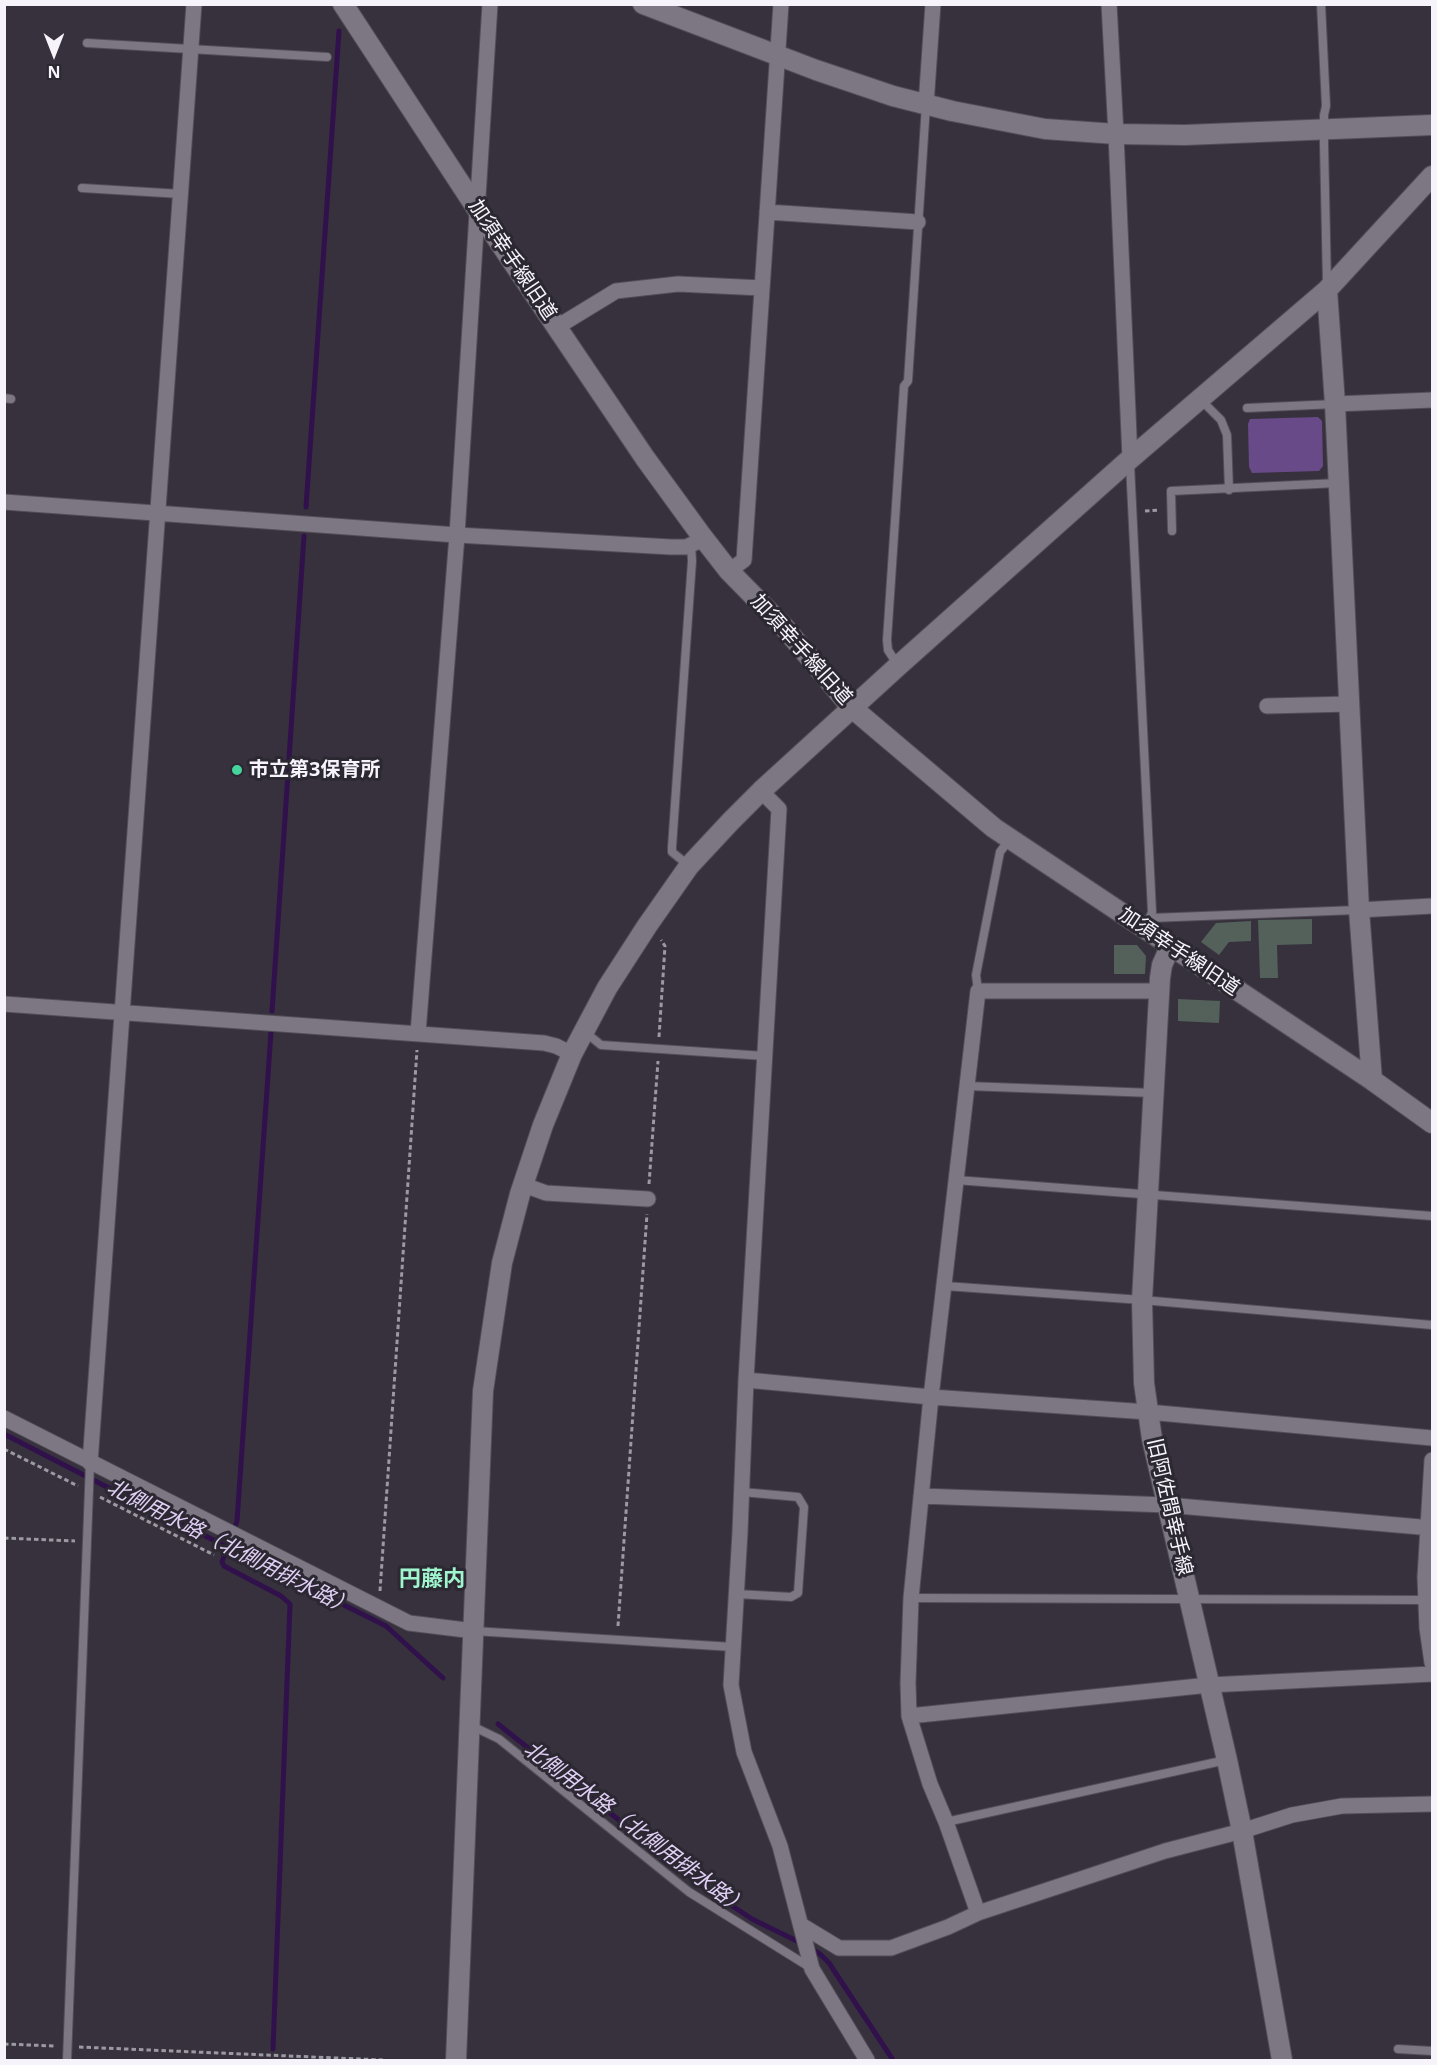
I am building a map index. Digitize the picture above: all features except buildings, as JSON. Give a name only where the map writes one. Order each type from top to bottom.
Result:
[{"type":"street","points":[[90,1462],[194,4]]},
{"type":"street","name":"加須幸手線旧道","points":[[344,4],[477,209],[645,458],[696,540],[784,627],[851,707],[950,793],[1010,839],[1148,924],[1170,947],[1372,1080],[1432,1123]]},
{"type":"street","points":[[418,1034],[457,535],[490,4]]},
{"type":"street","points":[[644,4],[857,84],[926,105],[1045,129],[1116,134],[1185,135],[1432,125]]},
{"type":"street","points":[[729,571],[744,560],[781,4]]},
{"type":"street","points":[[926,105],[933,4]]},
{"type":"street","points":[[1109,4],[1130,459]]},
{"type":"street","points":[[456,2061],[483,1391],[502,1263],[543,1125],[572,1054],[607,988],[646,926],[689,866],[761,790],[1130,459],[1327,290],[1432,176]]},
{"type":"street","points":[[767,212],[918,222]]},
{"type":"street","points":[[557,327],[616,291],[678,284],[762,288]]},
{"type":"street","points":[[1327,290],[1335,404],[1359,910],[1372,1080]]},
{"type":"street","points":[[1335,404],[1432,400]]},
{"type":"street","points":[[4,502],[457,535],[671,547],[686,547],[696,540]]},
{"type":"street","points":[[1267,706],[1349,704]]},
{"type":"street","points":[[761,790],[779,809],[731,1684],[744,1752],[780,1846],[811,1963],[867,2061]]},
{"type":"street","points":[[1359,910],[1432,906]]},
{"type":"street","name":"旧阿佐間幸手線","points":[[1170,947],[1162,965],[1142,1300],[1142,1347],[1148,1412],[1167,1505],[1242,1831],[1282,2061]]},
{"type":"street","points":[[978,1913],[930,1784],[909,1716],[908,1683],[911,1599],[921,1496],[978,991],[1160,991]]},
{"type":"street","points":[[4,1004],[544,1043],[572,1054]]},
{"type":"street","points":[[524,1185],[546,1193],[648,1199]]},
{"type":"street","points":[[746,1380],[931,1398],[1148,1412],[1432,1437]]},
{"type":"street","points":[[4,1418],[409,1623],[474,1631]]},
{"type":"street","points":[[1432,1460],[1430,1528],[1425,1577],[1427,1628],[1432,1663]]},
{"type":"street","points":[[921,1496],[1167,1505],[1430,1528]]},
{"type":"street","points":[[909,1716],[1209,1685],[1432,1674]]},
{"type":"street","points":[[802,1930],[839,1948],[891,1948],[978,1913],[1165,1851],[1316,1809],[1342,1806],[1432,1804]]},
{"type":"lane","points":[[1321,4],[1326,106],[1324,129],[1327,290]]},
{"type":"lane","points":[[87,43],[327,57]]},
{"type":"lane","points":[[898,666],[888,650],[887,640],[904,386],[908,381],[926,105]]},
{"type":"lane","points":[[82,188],[181,194]]},
{"type":"lane","points":[[1200,399],[1221,420],[1227,435],[1229,490]]},
{"type":"lane","points":[[1247,408],[1335,404]]},
{"type":"lane","points":[[1130,459],[1148,924],[1359,910]]},
{"type":"lane","points":[[1173,531],[1171,491],[1338,483]]},
{"type":"lane","points":[[689,866],[672,852],[672,847],[692,561],[696,540]]},
{"type":"lane","points":[[978,991],[976,975],[1000,852],[1010,839]]},
{"type":"lane","points":[[585,1031],[601,1045],[765,1056]]},
{"type":"lane","points":[[966,1086],[1154,1093]]},
{"type":"lane","points":[[956,1180],[1432,1216]]},
{"type":"lane","points":[[945,1287],[1142,1300],[1432,1325]]},
{"type":"lane","points":[[67,2061],[90,1462]]},
{"type":"lane","points":[[737,1594],[791,1597],[798,1593],[804,1507],[798,1497],[742,1492]]},
{"type":"lane","points":[[911,1599],[1426,1600]]},
{"type":"lane","points":[[474,1631],[733,1647]]},
{"type":"lane","points":[[470,1725],[499,1739],[690,1892],[811,1963]]},
{"type":"lane","points":[[946,1822],[1227,1760]]},
{"type":"lane","points":[[1398,2049],[1432,2051]]},
{"type":"path","points":[[617,1641],[664,946],[646,926]]},
{"type":"path","points":[[379,1608],[418,1034]]},
{"type":"path","points":[[4,1449],[58,1477]]},
{"type":"path","points":[[119,1507],[214,1555]]},
{"type":"path","points":[[4,1538],[86,1542]]},
{"type":"path","points":[[4,2044],[383,2061]]},
{"type":"shaded area","points":[[1318,417],[1322,421],[1323,466],[1319,471],[1252,473],[1249,467],[1248,424],[1250,419]]},
{"type":"waterway","points":[[306,507],[339,31]]},
{"type":"waterway","points":[[272,1011],[304,536]]},
{"type":"waterway","points":[[271,1032],[237,1521],[222,1562],[224,1566],[281,1596],[290,1604],[273,2049]]},
{"type":"waterway","name":"北側用水路（北側用排水路）","points":[[4,1434],[386,1626],[443,1678]]},
{"type":"waterway","name":"北側用水路（北側用排水路）","points":[[498,1724],[702,1886],[752,1919],[803,1944]]},
{"type":"waterway","name":"北側用水路（北側用排水路）","points":[[811,1949],[829,1963],[893,2060]]},
{"type":"place","name":"市立第3保育所","points":[[237,770]]},
{"type":"district","name":"円藤内","points":[[432,1580]]}]
